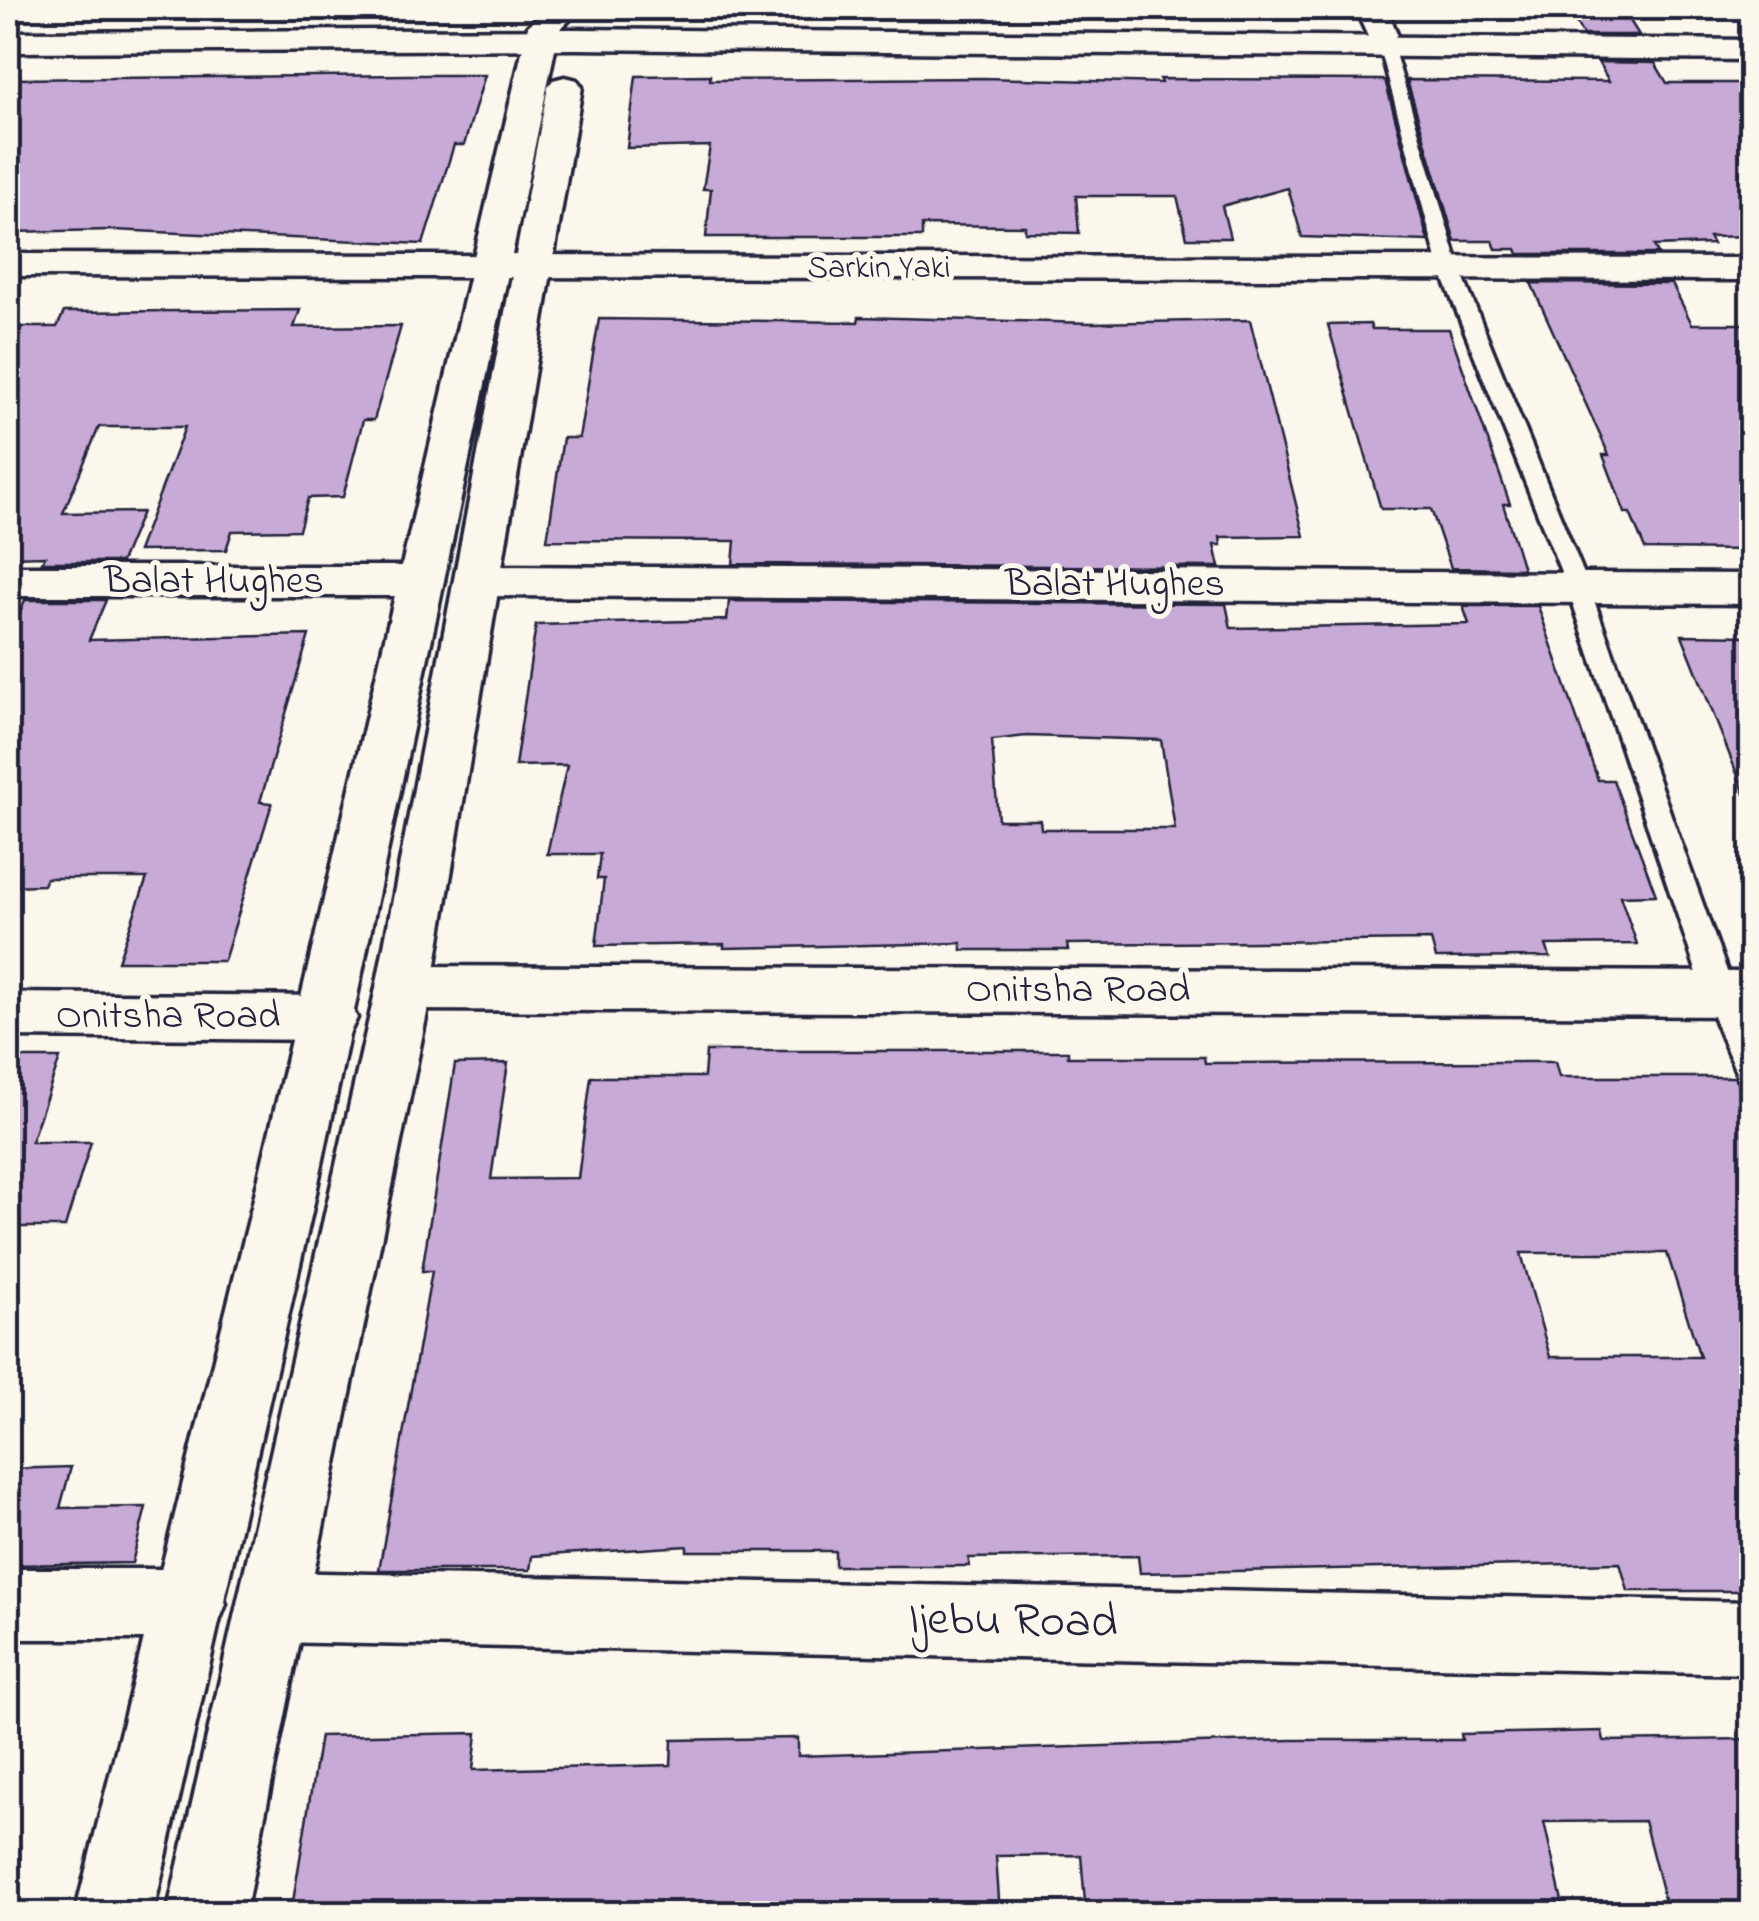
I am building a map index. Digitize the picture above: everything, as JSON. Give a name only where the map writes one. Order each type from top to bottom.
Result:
[{"type":"street","points":[[8,42],[561,25]]},
{"type":"street","points":[[114,1914],[328,1018],[421,581],[510,269],[561,25]]},
{"type":"street","points":[[8,27],[1379,29],[1752,37]]},
{"type":"street","points":[[1379,29],[1752,50]]},
{"type":"street","name":"Sarkin Yaki","points":[[8,265],[1752,270]]},
{"type":"street","points":[[206,1914],[404,988],[478,581],[510,269]]},
{"type":"street","name":"Balat Hughes","points":[[8,581],[421,581]]},
{"type":"street","name":"Balat Hughes","points":[[478,581],[1752,589]]},
{"type":"street","name":"Onitsha Road","points":[[404,988],[1735,994]]},
{"type":"street","name":"Onitsha Road","points":[[8,1016],[328,1018]]},
{"type":"street","points":[[8,1604],[191,1604]]},
{"type":"street","name":"Ijebu Road","points":[[274,1607],[1752,1638]]},
{"type":"lane","points":[[1379,29],[1449,267],[1579,589],[1735,994],[1752,1078]]},
{"type":"building","points":[[1568,8],[1622,8],[1639,35],[1583,35]]},
{"type":"building","points":[[1598,62],[1655,63],[1667,83],[1752,83],[1752,236],[1709,237],[1713,244],[1654,246],[1658,254],[1518,254],[1516,249],[1496,249],[1493,241],[1455,241],[1407,80],[1609,81]]},
{"type":"building","points":[[485,75],[464,145],[454,145],[423,244],[113,230],[8,232],[8,79]]},
{"type":"building","points":[[710,75],[710,80],[1385,80],[1428,241],[1302,237],[1288,188],[1222,206],[1230,238],[1187,238],[1177,196],[1076,196],[1079,233],[1025,232],[1025,226],[922,225],[922,237],[706,237],[711,189],[703,189],[710,146],[627,148],[636,76]]},
{"type":"building","points":[[1531,283],[1672,284],[1692,324],[1752,324],[1752,550],[1645,549],[1630,513],[1625,513],[1603,455],[1609,455]]},
{"type":"building","points":[[300,310],[294,327],[401,326],[374,420],[363,420],[343,497],[308,498],[299,530],[232,531],[226,550],[138,551],[185,427],[99,427],[63,513],[142,512],[121,562],[42,562],[45,556],[8,557],[8,327],[57,327],[64,312]]},
{"type":"building","points":[[859,317],[1092,323],[1250,320],[1304,536],[1220,537],[1221,545],[1214,545],[1219,567],[733,564],[735,541],[547,540],[563,438],[579,438],[599,319],[858,322]]},
{"type":"building","points":[[1370,324],[1372,329],[1449,329],[1510,504],[1503,504],[1523,569],[1451,568],[1431,509],[1381,509],[1328,325]]},
{"type":"building","points":[[25,600],[106,600],[89,640],[309,635],[260,802],[272,803],[224,961],[118,961],[147,878],[46,878],[43,885],[8,886],[8,639]]},
{"type":"building","points":[[729,601],[1226,604],[1231,628],[1469,624],[1463,606],[1538,606],[1598,780],[1613,780],[1656,895],[1620,896],[1637,944],[1546,945],[1550,957],[1436,958],[1431,940],[1067,944],[1068,950],[962,950],[961,943],[724,948],[724,944],[596,946],[604,879],[597,879],[600,854],[547,854],[567,765],[515,766],[536,625],[727,620]],"holes":[[[1026,736],[1161,740],[1175,829],[1041,829],[1040,820],[998,820],[992,740]]]},
{"type":"building","points":[[1682,635],[1752,636],[1752,804],[1749,804]]},
{"type":"building","points":[[706,1051],[1068,1051],[1068,1057],[1204,1057],[1205,1063],[1555,1062],[1559,1077],[1734,1077],[1752,1112],[1752,1591],[1628,1591],[1620,1563],[1140,1573],[1138,1556],[969,1558],[969,1566],[835,1566],[835,1551],[687,1551],[687,1546],[532,1556],[530,1570],[379,1570],[432,1271],[422,1271],[455,1064],[508,1063],[491,1179],[578,1178],[591,1077],[704,1077]],"holes":[[[1521,1253],[1667,1253],[1700,1357],[1550,1357]]]},
{"type":"building","points":[[8,1058],[60,1058],[31,1142],[91,1142],[65,1227],[8,1227]]},
{"type":"building","points":[[71,1467],[60,1508],[146,1507],[132,1563],[8,1565],[8,1469]]},
{"type":"building","points":[[1602,1731],[1604,1741],[1752,1739],[1752,1914],[1668,1914],[1644,1821],[1544,1822],[1565,1914],[1086,1914],[1081,1855],[996,1856],[1000,1914],[291,1914],[320,1736],[477,1733],[473,1770],[671,1765],[672,1740],[798,1738],[798,1756],[1291,1740],[1462,1740],[1461,1734]]}]
